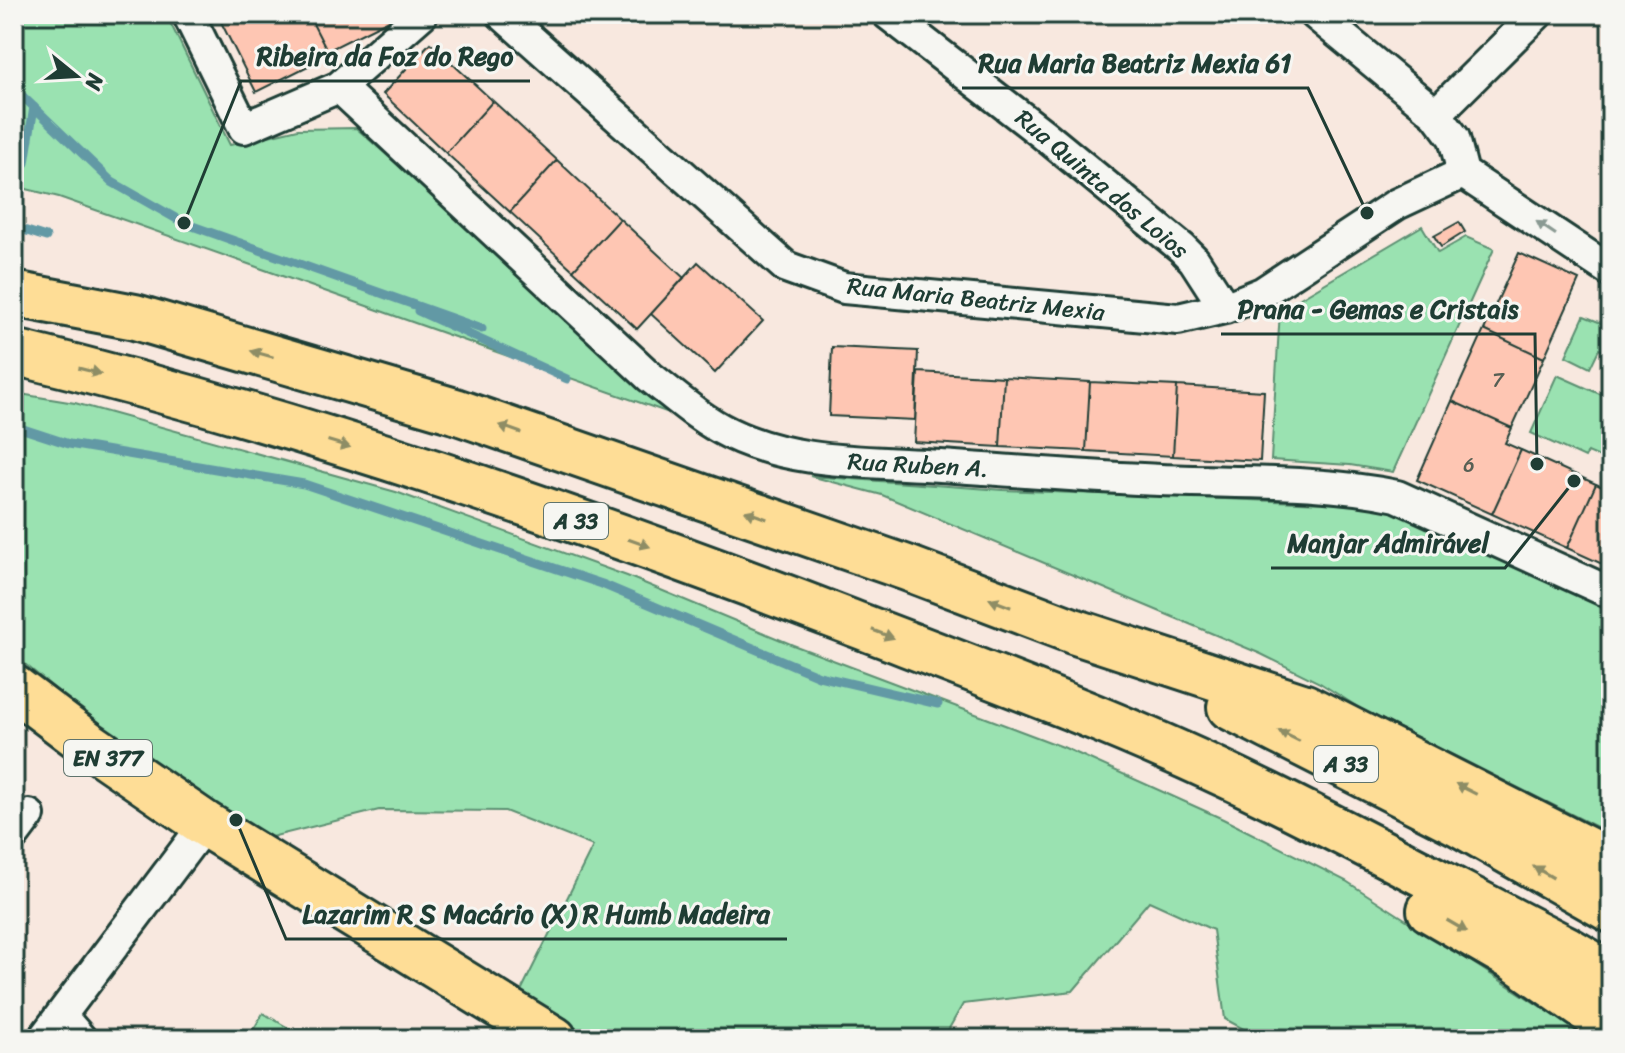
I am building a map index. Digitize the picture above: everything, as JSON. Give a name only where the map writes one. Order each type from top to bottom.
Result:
[{"type":"main road","name":"A 33","points":[[14,294],[135,317],[455,411],[864,553],[1073,631],[1301,741],[1460,824],[1611,910]]},
{"type":"main road","name":"A 33","points":[[14,352],[116,377],[460,481],[685,558],[1124,730],[1236,780],[1565,948],[1611,975]]},
{"type":"main road","points":[[1073,631],[1305,707],[1611,862]]},
{"type":"main road","name":"EN 377","points":[[14,688],[87,743],[205,824],[554,1039]]},
{"type":"main road","points":[[1124,730],[1515,959],[1611,1026]]},
{"type":"street","points":[[188,14],[244,128],[339,87],[422,14]]},
{"type":"street","name":"Rua Maria Beatriz Mexia","points":[[502,14],[786,267],[844,288],[1178,319],[1225,308],[1262,293],[1397,204],[1463,173]]},
{"type":"street","name":"Rua Quinta dos Loios","points":[[888,14],[1043,134],[1182,248],[1194,260],[1225,308]]},
{"type":"street","points":[[1315,14],[1436,114],[1454,138],[1463,173],[1611,271]]},
{"type":"street","points":[[1436,114],[1537,14]]},
{"type":"street","name":"Rua Ruben A.","points":[[339,87],[650,377],[730,434],[784,452],[838,461],[1137,479],[1336,486],[1397,496],[1611,593]]},
{"type":"street","points":[[81,1039],[52,1028],[205,824]]},
{"type":"green space","points":[[14,14],[166,14],[230,145],[298,129],[356,128],[689,420],[59,197],[14,186]]},
{"type":"green space","points":[[1422,226],[1438,253],[1466,237],[1494,249],[1393,472],[1350,465],[1271,460],[1280,310]]},
{"type":"green space","points":[[1584,316],[1611,327],[1611,354],[1599,349],[1590,368],[1566,356]]},
{"type":"green space","points":[[1557,375],[1611,399],[1611,462],[1588,452],[1585,458],[1531,433]]},
{"type":"green space","points":[[14,393],[75,403],[396,492],[627,576],[793,645],[1063,747],[1223,819],[1346,881],[1591,1039],[1262,1039],[1225,1019],[1213,930],[1149,901],[1073,991],[963,1004],[943,1039],[578,1039],[516,1001],[593,846],[505,811],[379,810],[243,844],[14,655]]},
{"type":"green space","points":[[810,476],[1003,490],[1399,506],[1611,606],[1611,834],[1361,709],[1320,683],[1261,654],[882,495]]},
{"type":"green space","points":[[263,1013],[307,1039],[248,1039]]},
{"type":"building","points":[[217,14],[308,14],[327,51],[316,57],[318,61],[256,92]]},
{"type":"building","points":[[308,14],[391,14],[393,18],[327,51]]},
{"type":"building","points":[[430,43],[493,101],[446,153],[383,94]]},
{"type":"building","points":[[493,101],[557,160],[510,212],[446,153]]},
{"type":"building","points":[[557,160],[620,219],[573,270],[510,212]]},
{"type":"building","points":[[620,219],[684,278],[637,329],[573,270]]},
{"type":"building","points":[[1459,222],[1465,232],[1441,247],[1434,236]]},
{"type":"building","points":[[1519,253],[1579,280],[1544,358],[1484,330]]},
{"type":"building","points":[[698,262],[763,321],[715,373],[651,314]]},
{"type":"building","points":[[1484,330],[1544,358],[1512,428],[1452,401]]},
{"type":"building","points":[[832,347],[918,351],[915,420],[829,416]]},
{"type":"building","points":[[918,372],[1004,377],[1000,447],[914,442]]},
{"type":"building","points":[[1004,377],[1090,382],[1086,451],[1000,447]]},
{"type":"building","points":[[1090,382],[1177,386],[1173,456],[1086,451]]},
{"type":"building","points":[[1177,386],[1264,391],[1260,461],[1173,456]]},
{"type":"building","points":[[1452,401],[1512,428],[1505,443],[1521,450],[1492,514],[1417,480]]},
{"type":"building","points":[[1521,450],[1596,484],[1567,548],[1492,514]]},
{"type":"building","points":[[1596,484],[1611,491],[1611,568],[1567,548]]},
{"type":"waterway","points":[[14,88],[112,182],[184,223],[482,329]]},
{"type":"waterway","points":[[14,160],[25,163],[34,107]]},
{"type":"waterway","points":[[14,227],[46,237]]},
{"type":"waterway","points":[[418,311],[567,379]]},
{"type":"waterway","points":[[14,426],[69,444],[304,484],[602,584],[819,676],[938,704]]},
{"type":"place","name":"Rua Maria Beatriz Mexia 61","points":[[1367,213]]},
{"type":"place","name":"Ribeira da Foz do Rego","points":[[184,223]]},
{"type":"place","name":"Prana - Gemas e Cristais","points":[[1537,464]]},
{"type":"place","name":"Manjar Admirável","points":[[1574,481]]},
{"type":"place","name":"Lazarim R S Macário (X) R Humb Madeira","points":[[236,820]]}]
